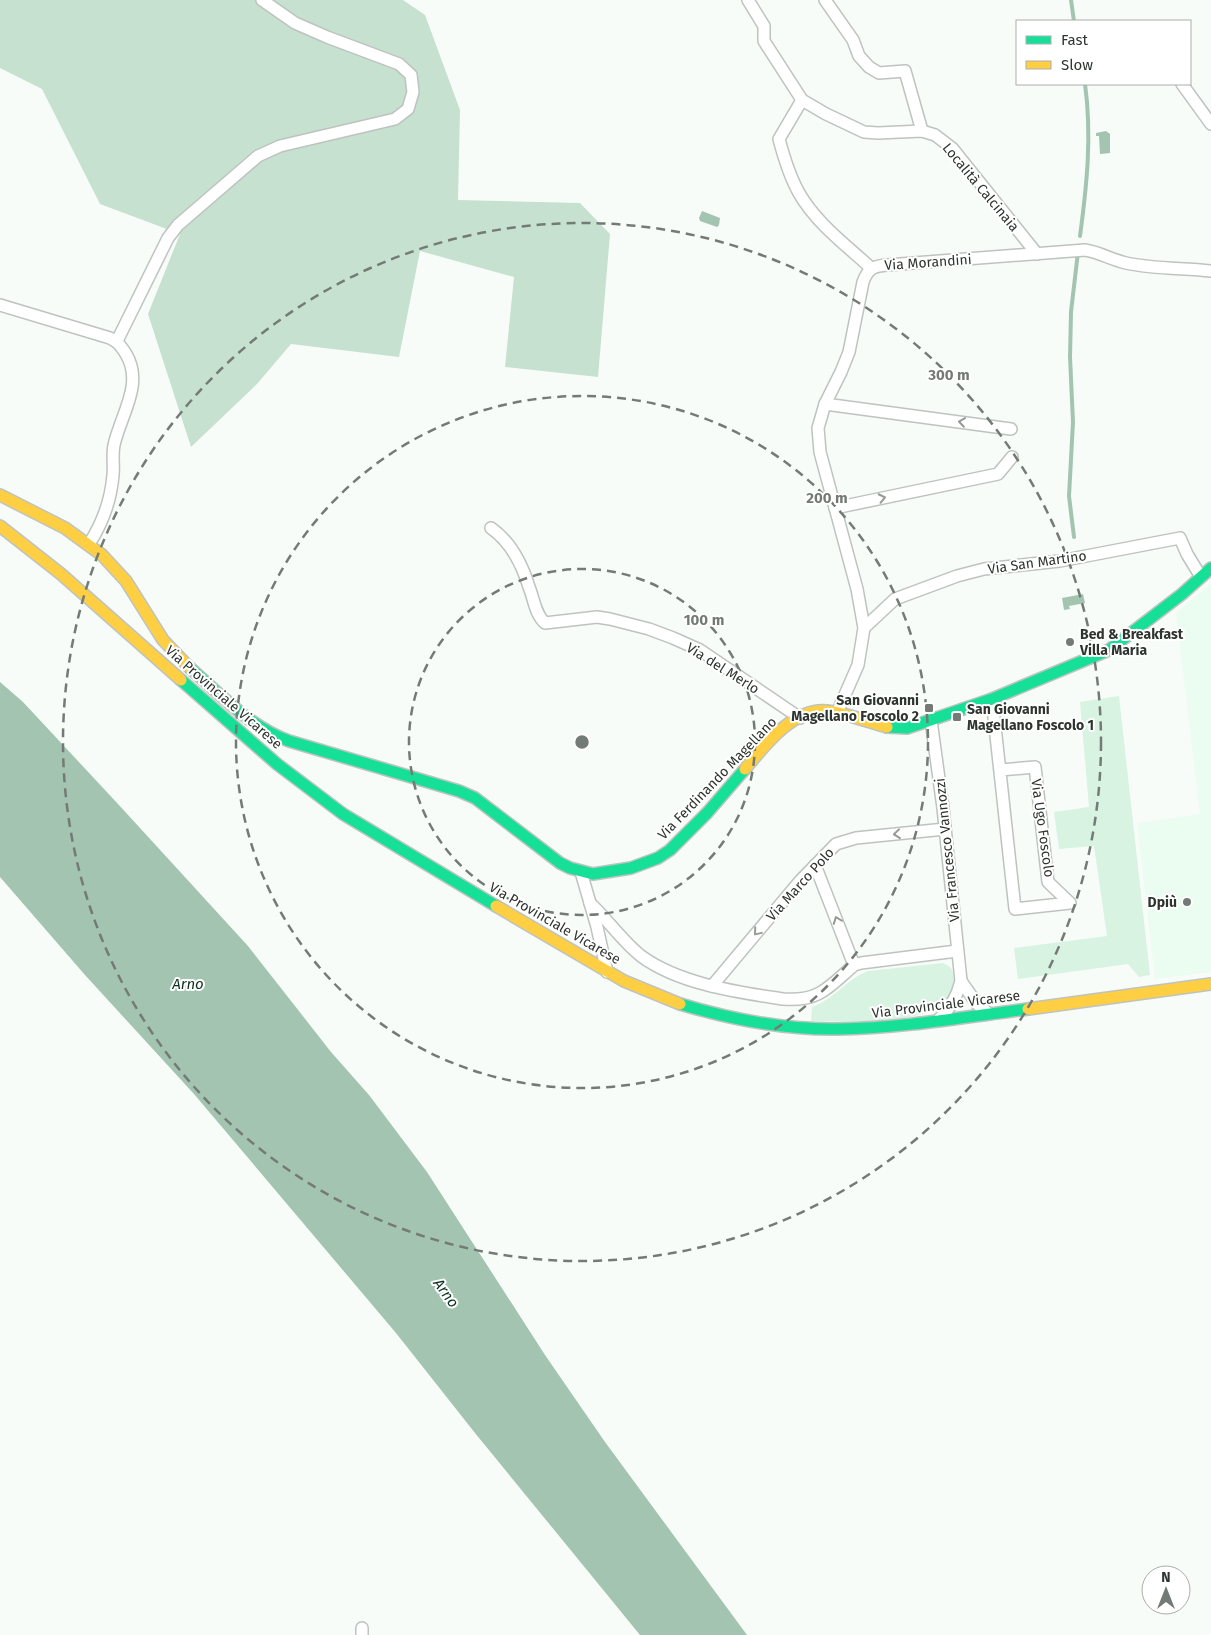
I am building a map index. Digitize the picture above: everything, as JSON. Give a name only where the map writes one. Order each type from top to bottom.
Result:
[{"type":"street","points":[[117,341],[168,238],[178,225],[258,156],[280,146],[396,119],[408,109],[413,92],[411,74],[399,64],[295,23],[262,0]]},
{"type":"street","name":"Località Calcinaia","points":[[748,0],[764,26],[764,41],[802,100],[864,132],[922,131],[935,135],[952,148],[1037,254]]},
{"type":"street","points":[[825,0],[869,67],[879,73],[904,72],[922,131]]},
{"type":"street","points":[[1183,85],[1211,124]]},
{"type":"street","points":[[802,100],[779,139],[790,175],[808,206],[835,235],[871,268]]},
{"type":"street","name":"Via Morandini","points":[[837,713],[858,665],[864,628],[857,589],[820,452],[818,428],[825,404],[849,352],[863,282],[871,268],[887,265],[1085,250],[1135,265],[1211,271]]},
{"type":"street","points":[[0,305],[117,341],[132,366],[133,388],[114,446],[109,496],[94,536],[89,544]]},
{"type":"street","points":[[825,404],[1011,429]]},
{"type":"street","points":[[835,508],[998,474],[1012,456]]},
{"type":"street","name":"Via Ferdinando Magellano","points":[[0,495],[65,528],[102,555],[126,581],[155,628],[180,658],[248,720],[289,741],[459,791],[475,798],[560,863],[581,872],[602,874],[631,868],[658,858],[670,850],[707,813],[768,742],[789,724],[810,712],[819,710],[891,728],[907,728],[992,699],[1109,650],[1168,606],[1211,568]]},
{"type":"street","name":"Via Provinciale Vicarese","points":[[0,526],[49,564],[277,764],[317,796],[396,847],[607,972],[682,1004],[765,1023],[807,1028],[879,1028],[1211,984]]},
{"type":"street","name":"Via del Merlo","points":[[491,528],[502,535],[512,548],[528,584],[538,616],[545,623],[598,617],[666,635],[700,650],[800,718]]},
{"type":"street","name":"Via San Martino","points":[[864,628],[895,599],[957,576],[984,569],[1060,562],[1180,538],[1201,577]]},
{"type":"street","name":"Via Ugo Foscolo","points":[[992,699],[1015,909],[1070,903],[1048,882],[1035,767],[1000,770]]},
{"type":"street","name":"Via Francesco Vannozzi","points":[[932,720],[961,980],[955,999],[945,1014],[936,1021]]},
{"type":"street","name":"Via Marco Polo","points":[[712,986],[814,865],[831,848],[841,842],[856,838],[945,829]]},
{"type":"street","points":[[814,865],[854,965]]},
{"type":"street","points":[[581,872],[607,972]]},
{"type":"street","points":[[590,903],[648,961],[666,970],[712,986],[783,999],[808,998],[823,991],[854,965],[868,961],[957,951]]},
{"type":"street","name":"Via Francesco Vannozzi","points":[[961,980],[977,1004],[989,1014]]},
{"type":"shaded area","points":[[0,0],[403,0],[425,15],[460,110],[458,200],[580,203],[610,234],[598,377],[505,367],[514,277],[420,251],[399,357],[291,344],[257,384],[191,447],[148,314],[180,234],[100,204],[42,89],[0,68]]},
{"type":"shaded area","points":[[1211,584],[1211,972],[1155,979],[1137,823],[1200,814],[1176,613]]},
{"type":"shaded area","points":[[1119,696],[1150,975],[1139,977],[1128,964],[1018,979],[1014,948],[1107,936],[1094,846],[1059,849],[1054,812],[1089,807],[1080,702]]},
{"type":"shaded area","points":[[943,963],[949,966],[954,975],[953,990],[949,999],[938,1008],[904,1018],[863,1022],[811,1021],[812,1007],[827,1000],[853,979],[868,971]]},
{"type":"water","points":[[1106,131],[1110,134],[1110,153],[1100,154],[1099,136],[1096,136],[1096,133]]},
{"type":"water","points":[[702,211],[720,218],[719,225],[717,227],[700,221],[699,218]]},
{"type":"water","points":[[1083,594],[1085,603],[1069,606],[1070,609],[1064,610],[1062,598]]},
{"type":"water","name":"Arno","points":[[0,682],[23,702],[248,946],[331,1052],[369,1095],[427,1172],[545,1355],[605,1442],[747,1635],[640,1635],[396,1333],[194,1094],[85,975],[0,877]]},
{"type":"waterway","points":[[1071,0],[1074,20]]},
{"type":"waterway","points":[[1080,236],[1088,160],[1085,85]]},
{"type":"waterway","points":[[1074,537],[1069,496],[1073,422],[1070,357],[1071,312],[1078,252]]},
{"type":"traffic: fast","points":[[887,727],[907,728],[992,699],[1109,650],[1182,594],[1211,568]]},
{"type":"traffic: fast","points":[[190,668],[249,719],[275,735],[289,741],[459,791],[475,798],[560,863],[570,868],[593,874],[631,868],[658,858],[670,850],[707,813],[745,769]]},
{"type":"traffic: fast","points":[[181,680],[277,764],[343,814],[496,906]]},
{"type":"traffic: fast","points":[[680,1004],[758,1022],[818,1029],[910,1024],[1028,1009]]},
{"type":"traffic: slow","points":[[0,495],[65,528],[102,555],[126,581],[163,640],[190,668]]},
{"type":"traffic: slow","points":[[0,526],[61,574],[181,680]]},
{"type":"traffic: slow","points":[[745,769],[781,730],[803,715],[815,711],[841,714],[887,727]]},
{"type":"traffic: slow","points":[[496,906],[624,981],[680,1004]]},
{"type":"traffic: slow","points":[[1028,1009],[1211,984]]},
{"type":"place","name":"Bed & Breakfast Villa Maria","points":[[1070,642]]},
{"type":"place","name":"San Giovanni Magellano Foscolo 2","points":[[929,708]]},
{"type":"place","name":"San Giovanni Magellano Foscolo 1","points":[[957,717]]},
{"type":"place","name":"Dpiù","points":[[1187,902]]}]
